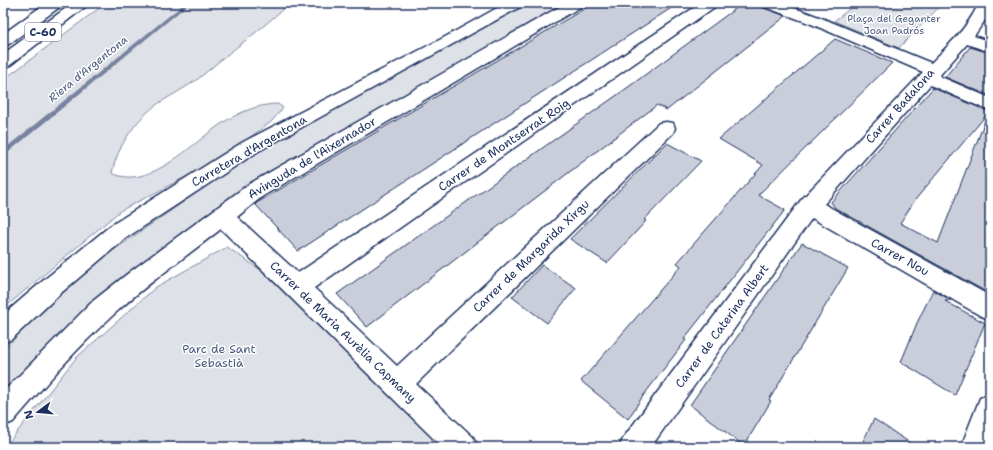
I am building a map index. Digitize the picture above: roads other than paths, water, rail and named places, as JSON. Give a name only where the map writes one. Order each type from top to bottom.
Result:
[{"type":"main road","name":"C-60","points":[[3,41],[56,3]]},
{"type":"main road","name":"C-60","points":[[3,62],[83,3]]},
{"type":"main road","name":"Carretera d'Argentona","points":[[3,332],[53,286],[118,232],[178,193],[250,147],[451,40],[517,3]]},
{"type":"main road","name":"Avinguda de l'Aixernador","points":[[3,412],[48,362],[103,309],[150,270],[256,190],[577,3]]},
{"type":"main road","name":"Carrer de Montserrat Roig","points":[[297,287],[711,3]]},
{"type":"main road","points":[[766,3],[814,20],[930,74],[990,105]]},
{"type":"main road","name":"Carrer Badalona","points":[[809,206],[964,38],[982,14],[985,6],[984,3]]},
{"type":"main road","points":[[964,38],[990,47]]},
{"type":"main road","name":"Carrer de Margarida Xirgu","points":[[397,384],[666,128]]},
{"type":"main road","name":"Carrer Nou","points":[[809,206],[990,308]]},
{"type":"main road","name":"Carrer de Caterina Albert","points":[[634,447],[809,206]]},
{"type":"main road","name":"Carrer de Maria Aurèlia Capmany","points":[[222,217],[463,447]]},
{"type":"main road","points":[[976,447],[990,408]]},
{"type":"waterway","name":"Riera d'Argentona","points":[[3,153],[188,3]]},
{"type":"park label","name":"Plaça del Geganter Joan Padrós","points":[[894,24]]},
{"type":"park label","name":"Parc de Sant Sebastià","points":[[219,356]]}]
